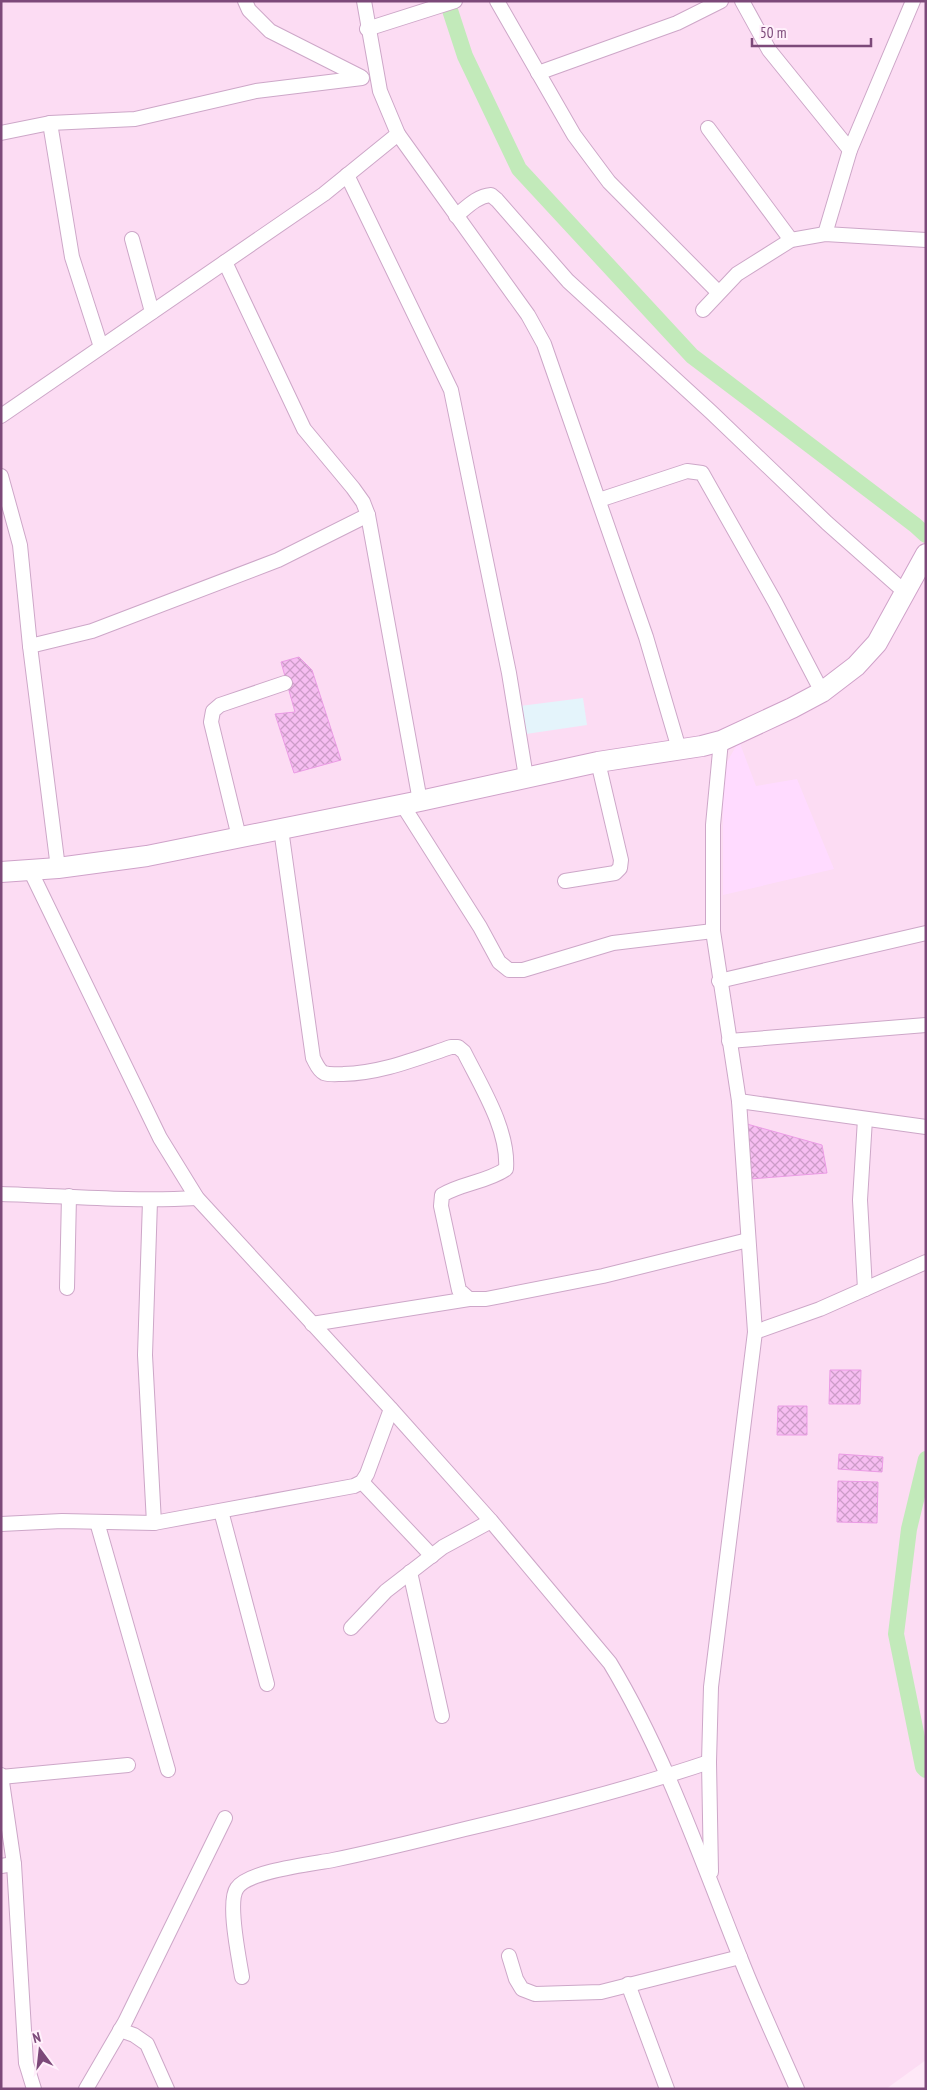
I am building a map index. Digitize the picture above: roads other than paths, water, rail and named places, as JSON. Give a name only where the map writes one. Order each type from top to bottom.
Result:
[{"type":"street","points":[[245,1],[249,10],[270,31],[362,78],[380,91]]},
{"type":"street","points":[[364,1],[367,29],[380,91],[398,134],[537,330],[544,344],[646,637],[678,749]]},
{"type":"street","points":[[367,29],[455,1]]},
{"type":"street","points":[[497,1],[574,135],[610,182],[718,292]]},
{"type":"street","points":[[538,73],[677,23],[721,1]]},
{"type":"street","points":[[742,1],[769,50],[850,150]]},
{"type":"street","points":[[825,234],[850,150],[913,1]]},
{"type":"street","points":[[1,133],[50,123],[135,119],[256,91],[362,78]]},
{"type":"street","points":[[50,123],[72,257],[101,347]]},
{"type":"street","points":[[708,128],[791,240]]},
{"type":"street","points":[[1,416],[324,194],[398,134]]},
{"type":"street","points":[[347,175],[451,390],[509,673],[526,777]]},
{"type":"street","points":[[456,216],[477,199],[484,196],[491,195],[497,200],[568,280],[827,523],[906,593]]},
{"type":"street","points":[[703,310],[718,292],[747,266],[791,240],[825,234],[926,240]]},
{"type":"street","points":[[132,239],[152,312]]},
{"type":"street","points":[[224,262],[304,429],[363,502],[368,515],[411,803],[500,962],[509,970],[523,970],[612,943],[713,931]]},
{"type":"street","points":[[599,500],[688,471],[702,473],[775,602],[822,692]]},
{"type":"street","points":[[1,476],[20,545],[30,646],[58,868]]},
{"type":"street","points":[[30,646],[92,631],[278,560],[368,515]]},
{"type":"street","points":[[1,872],[58,868],[147,856],[411,803],[598,762],[721,741],[822,692],[856,666],[877,643],[923,559]]},
{"type":"street","points":[[240,837],[211,722],[213,711],[220,705],[285,683]]},
{"type":"street","points":[[711,1880],[709,1762],[712,1670],[755,1332],[739,1101],[719,981],[713,931],[713,825],[721,741]]},
{"type":"street","points":[[566,882],[615,873],[620,868],[622,860],[598,762]]},
{"type":"street","points":[[281,829],[313,1058],[322,1072],[330,1075],[363,1074],[389,1068],[451,1047],[458,1047],[464,1052],[490,1102],[507,1159],[506,1169],[497,1176],[452,1189],[442,1195],[441,1206],[458,1290],[469,1299]]},
{"type":"street","points":[[30,870],[160,1138],[197,1198],[391,1409],[490,1521],[610,1663],[623,1685],[668,1776],[711,1880],[740,1957],[797,2089]]},
{"type":"street","points":[[719,981],[926,933]]},
{"type":"street","points":[[730,1040],[926,1025]]},
{"type":"street","points":[[739,1101],[926,1127]]},
{"type":"street","points":[[865,1119],[860,1200],[865,1289]]},
{"type":"street","points":[[1,1194],[150,1201],[197,1198]]},
{"type":"street","points":[[67,1288],[70,1196]]},
{"type":"street","points":[[150,1201],[145,1355],[154,1523]]},
{"type":"street","points":[[312,1324],[469,1299],[486,1299],[603,1276],[748,1240]]},
{"type":"street","points":[[755,1332],[820,1308],[926,1262]]},
{"type":"street","points":[[1,1524],[154,1523],[354,1486],[362,1482],[391,1409]]},
{"type":"street","points":[[362,1482],[432,1556]]},
{"type":"street","points":[[221,1511],[267,1684]]},
{"type":"street","points":[[351,1628],[386,1591],[410,1572],[443,1547],[490,1521]]},
{"type":"street","points":[[97,1522],[168,1770]]},
{"type":"street","points":[[410,1572],[442,1716]]},
{"type":"street","points":[[242,1977],[232,1900],[237,1887],[248,1878],[362,1854],[539,1812],[668,1776],[709,1762]]},
{"type":"street","points":[[34,2089],[26,2062],[7,1865],[1,1776],[128,1765]]},
{"type":"street","points":[[86,2089],[120,2030],[226,1818]]},
{"type":"street","points":[[509,1956],[522,1989],[535,1994],[601,1992],[740,1957]]},
{"type":"street","points":[[628,1984],[667,2089]]},
{"type":"street","points":[[120,2030],[134,2035],[147,2044],[167,2089]]},
{"type":"waterway","points":[[447,1],[465,56],[519,169],[692,356],[926,535]]},
{"type":"waterway","points":[[926,1459],[909,1529],[896,1634],[923,1767],[926,1770]]}]
